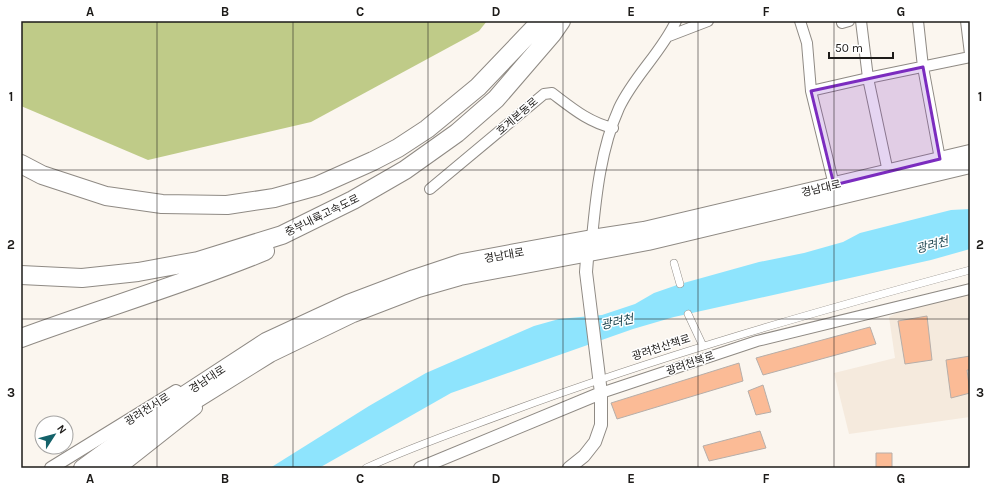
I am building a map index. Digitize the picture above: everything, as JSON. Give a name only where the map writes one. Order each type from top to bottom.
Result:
[{"type":"highway","points":[[21,164],[42,175],[106,196],[162,204],[227,205],[274,198],[317,186],[373,161],[398,148],[428,129],[478,86],[541,21]]},
{"type":"highway","name":"중부내륙고속도로","points":[[21,269],[97,268],[160,262],[220,247],[280,226],[342,198],[397,166],[439,134],[491,87],[541,31],[548,21]]},
{"type":"highway","name":"중부내륙고속도로","points":[[21,275],[82,278],[138,272],[198,261],[282,235],[353,200],[398,174],[456,133],[496,99],[552,34],[561,21]]},
{"type":"highway","points":[[21,338],[81,316],[164,289],[240,261],[320,228],[364,204],[409,176],[456,133]]},
{"type":"highway","name":"경남대로","points":[[82,468],[171,403],[348,303],[414,278],[462,262],[644,230],[970,153]]},
{"type":"highway","name":"경남대로","points":[[102,468],[177,412],[268,348],[418,289],[467,276],[544,260],[586,255],[648,242],[970,165]]},
{"type":"street","points":[[569,468],[584,456],[595,442],[600,425],[601,393],[598,380],[586,272],[586,255],[592,238],[605,153],[619,107],[634,83],[669,36],[676,21]]},
{"type":"street","points":[[669,36],[708,21]]},
{"type":"street","points":[[800,21],[807,43],[811,91],[834,185]]},
{"type":"street","points":[[861,21],[868,78],[888,172]]},
{"type":"street","points":[[918,21],[922,67],[940,159]]},
{"type":"street","points":[[811,91],[970,55],[966,21]]},
{"type":"street","name":"호계본동로","points":[[430,189],[544,94],[552,93],[580,114],[598,124],[613,128]]},
{"type":"street","points":[[674,263],[680,284]]},
{"type":"street","name":"광려천산책로","points":[[366,468],[395,454],[598,380],[702,346],[844,304],[970,270]]},
{"type":"street","name":"광려천북로","points":[[420,468],[601,393],[758,341],[970,289]]},
{"type":"street","points":[[688,314],[702,346]]},
{"type":"street","points":[[120,468],[268,348]]},
{"type":"street","name":"광려천서로","points":[[51,468],[211,368],[268,348]]},
{"type":"highlighted area","points":[[923,67],[940,159],[834,185],[811,91]]},
{"type":"shaded area","points":[[970,289],[970,417],[849,434],[834,373],[895,358],[889,317],[921,300]]},
{"type":"green space","points":[[21,21],[487,21],[479,31],[311,122],[148,160],[21,106]]},
{"type":"water","name":"광려천","points":[[970,209],[970,249],[931,260],[674,317],[633,329],[451,393],[319,468],[270,468],[369,406],[426,373],[534,326],[559,319],[602,315],[635,304],[654,293],[680,284],[759,262],[804,253],[843,242],[860,233],[951,210]]},
{"type":"building","points":[[927,316],[932,360],[905,364],[898,321]]},
{"type":"building","points":[[870,327],[876,344],[763,375],[756,358]]},
{"type":"building","points":[[970,356],[970,370],[967,370],[970,393],[951,398],[946,360]]},
{"type":"building","points":[[739,363],[743,381],[617,419],[611,403]]},
{"type":"building","points":[[763,385],[771,412],[756,415],[748,391]]},
{"type":"building","points":[[760,431],[766,448],[709,461],[703,446]]},
{"type":"building","points":[[876,453],[892,453],[892,468],[876,468]]}]
